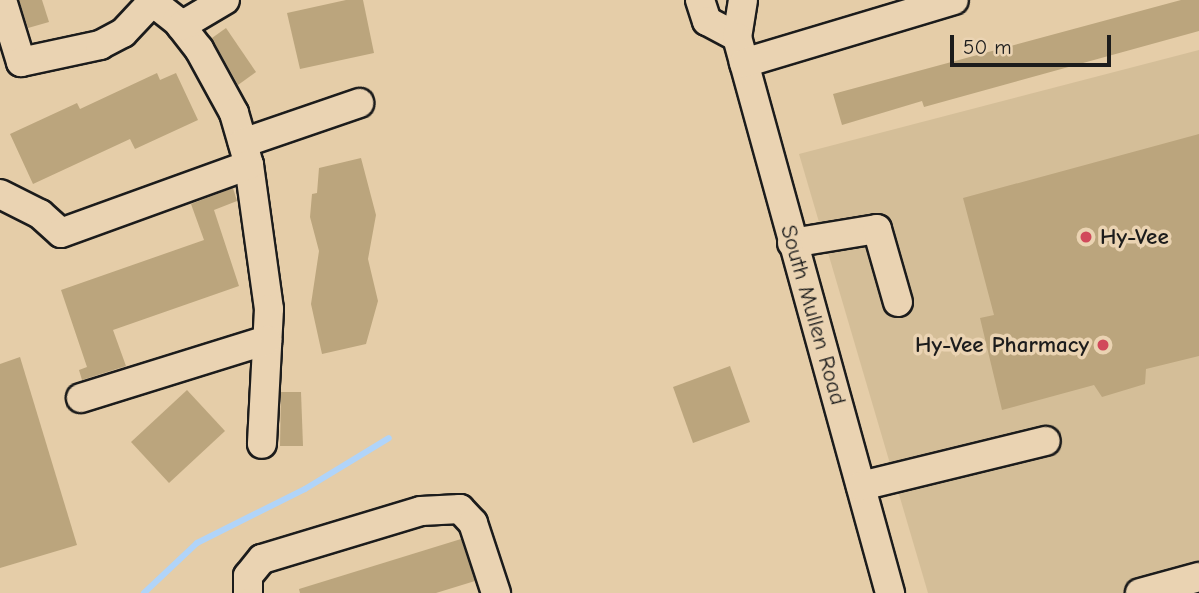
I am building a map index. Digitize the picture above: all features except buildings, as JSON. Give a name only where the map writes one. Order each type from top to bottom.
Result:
[{"type":"street","points":[[2,0],[21,62],[100,45],[123,33],[151,1],[181,26],[200,49],[234,113],[246,154],[262,235],[269,309],[262,444]]},
{"type":"street","points":[[181,26],[225,0]]},
{"type":"street","points":[[700,0],[707,20],[741,50],[942,1]]},
{"type":"street","name":"South Mullen Road","points":[[743,0],[741,50],[890,593]]},
{"type":"street","points":[[0,194],[40,214],[61,233],[359,103]]},
{"type":"street","points":[[792,243],[877,229],[898,303]]},
{"type":"street","points":[[81,398],[267,340]]},
{"type":"street","points":[[861,486],[1046,441]]},
{"type":"street","points":[[248,593],[248,576],[262,559],[421,511],[460,509],[473,523],[496,593]]},
{"type":"street","points":[[1140,593],[1199,577]]},
{"type":"shaded area","points":[[1199,50],[1199,593],[928,593],[799,154]]},
{"type":"waterway","points":[[144,593],[197,543],[305,489],[389,438]]},
{"type":"place","name":"Hy-Vee","points":[[1086,237]]},
{"type":"place","name":"Hy-Vee Pharmacy","points":[[1103,345]]}]
